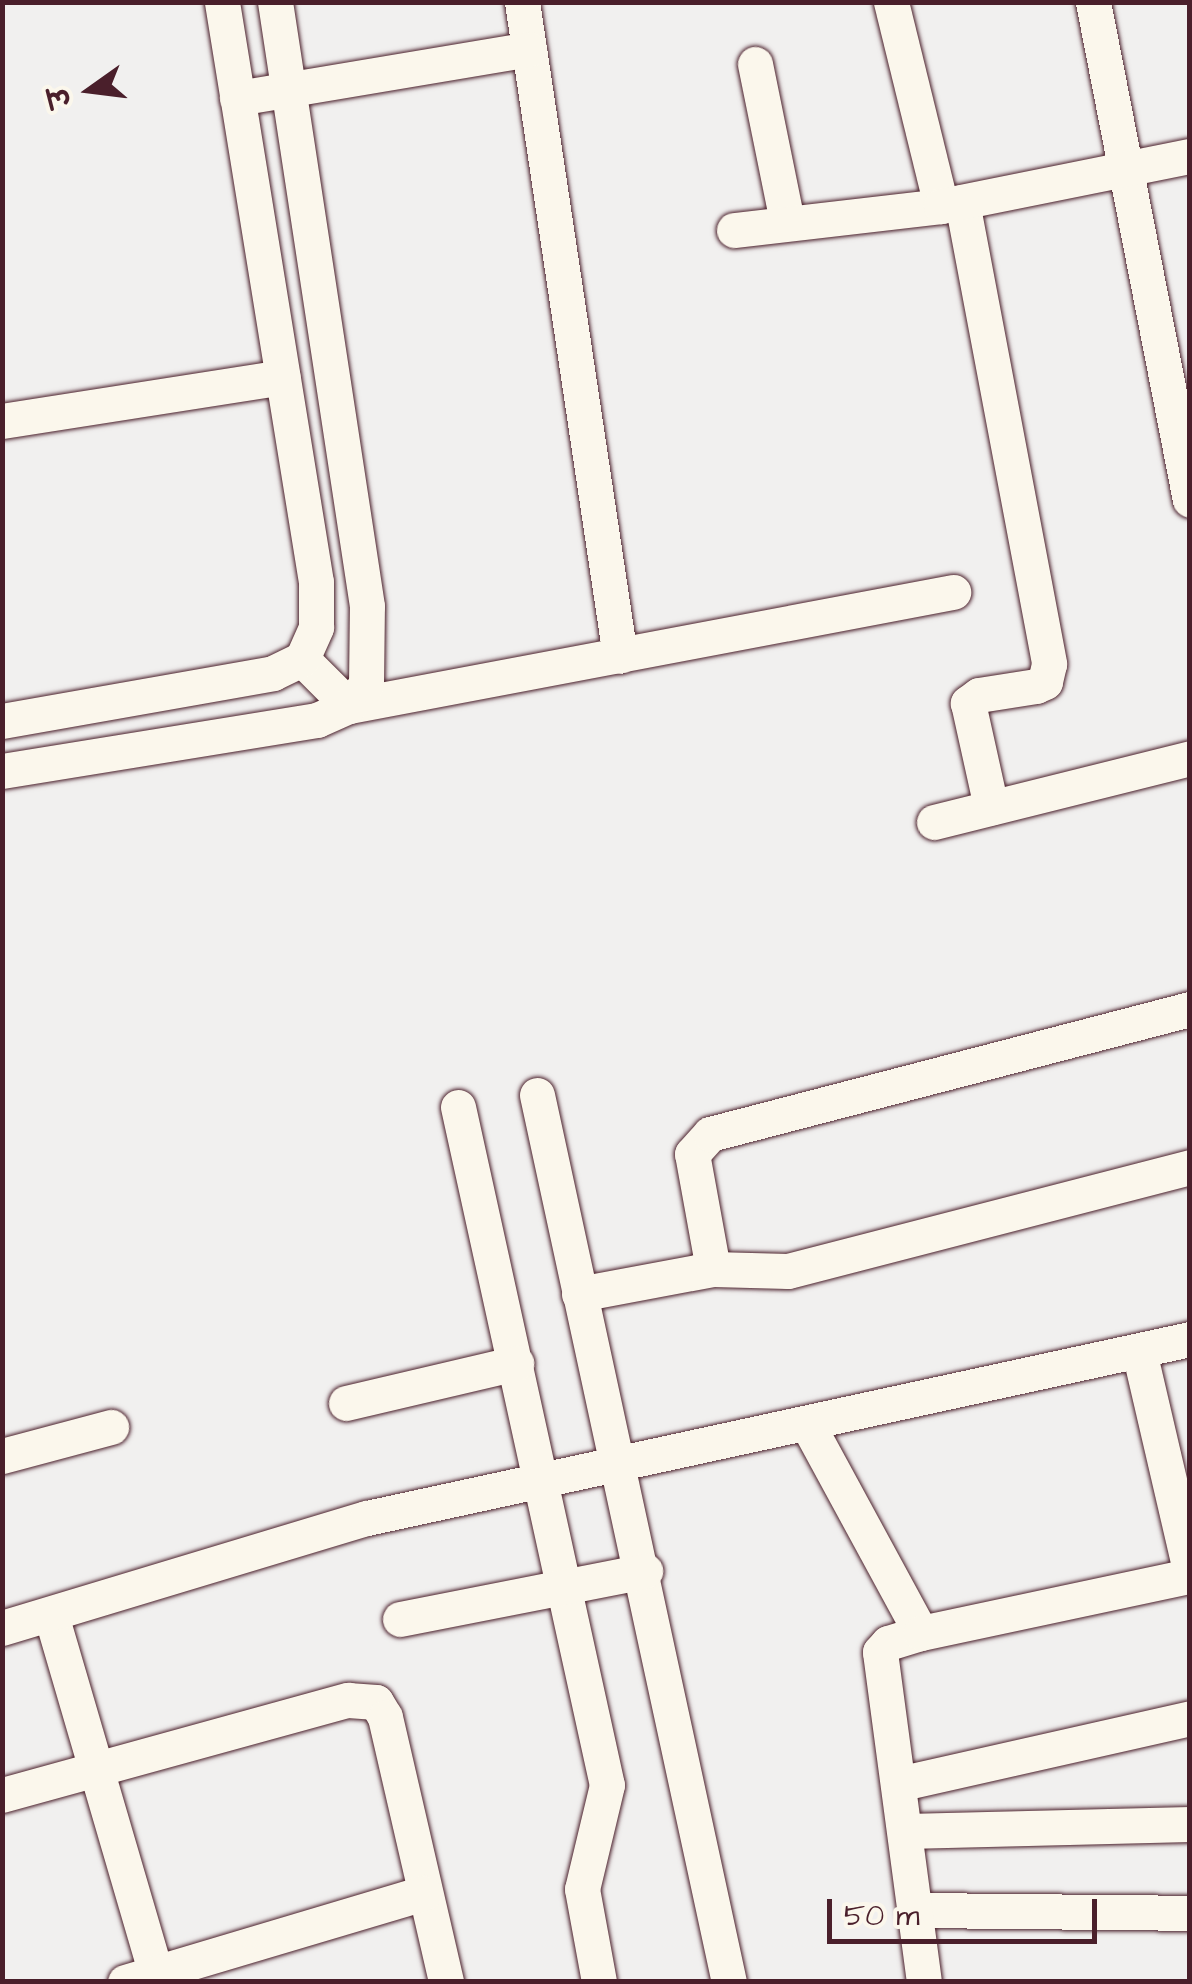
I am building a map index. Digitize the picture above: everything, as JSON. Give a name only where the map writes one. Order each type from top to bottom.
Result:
[{"type":"street","points":[[2,722],[273,674],[302,659],[316,628],[316,582],[222,2]]},
{"type":"street","points":[[274,2],[367,606],[366,684],[348,706]]},
{"type":"street","points":[[522,2],[620,656]]},
{"type":"street","points":[[890,2],[952,204],[1049,664],[1045,682],[979,694],[968,703],[991,807]]},
{"type":"street","points":[[1093,2],[1128,166],[1189,498]]},
{"type":"street","points":[[237,98],[529,49]]},
{"type":"street","points":[[755,64],[788,221]]},
{"type":"street","points":[[734,230],[952,204],[1190,156]]},
{"type":"street","points":[[2,421],[283,377]]},
{"type":"street","points":[[2,770],[317,720],[348,706],[953,592]]},
{"type":"street","points":[[302,659],[348,706]]},
{"type":"street","points":[[934,822],[1190,758]]},
{"type":"street","points":[[713,1269],[692,1154],[710,1134],[1190,1009]]},
{"type":"street","points":[[537,1095],[645,1571],[729,1982]]},
{"type":"street","points":[[458,1107],[607,1784],[582,1888],[600,1982]]},
{"type":"street","points":[[580,1294],[713,1269],[788,1271],[1190,1167]]},
{"type":"street","points":[[2,1628],[367,1518],[809,1427],[1190,1339]]},
{"type":"street","points":[[924,1982],[918,1910],[880,1652],[888,1643],[921,1633],[1190,1574],[1140,1351]]},
{"type":"street","points":[[346,1403],[516,1363]]},
{"type":"street","points":[[809,1427],[921,1633]]},
{"type":"street","points":[[2,1456],[111,1428]]},
{"type":"street","points":[[400,1619],[645,1571]]},
{"type":"street","points":[[51,1614],[97,1773],[146,1979],[424,1894]]},
{"type":"street","points":[[2,1796],[97,1773],[348,1700],[376,1702],[385,1717],[446,1982]]},
{"type":"street","points":[[898,1784],[1190,1718]]},
{"type":"street","points":[[906,1831],[1190,1824]]},
{"type":"street","points":[[918,1910],[1190,1913]]}]
